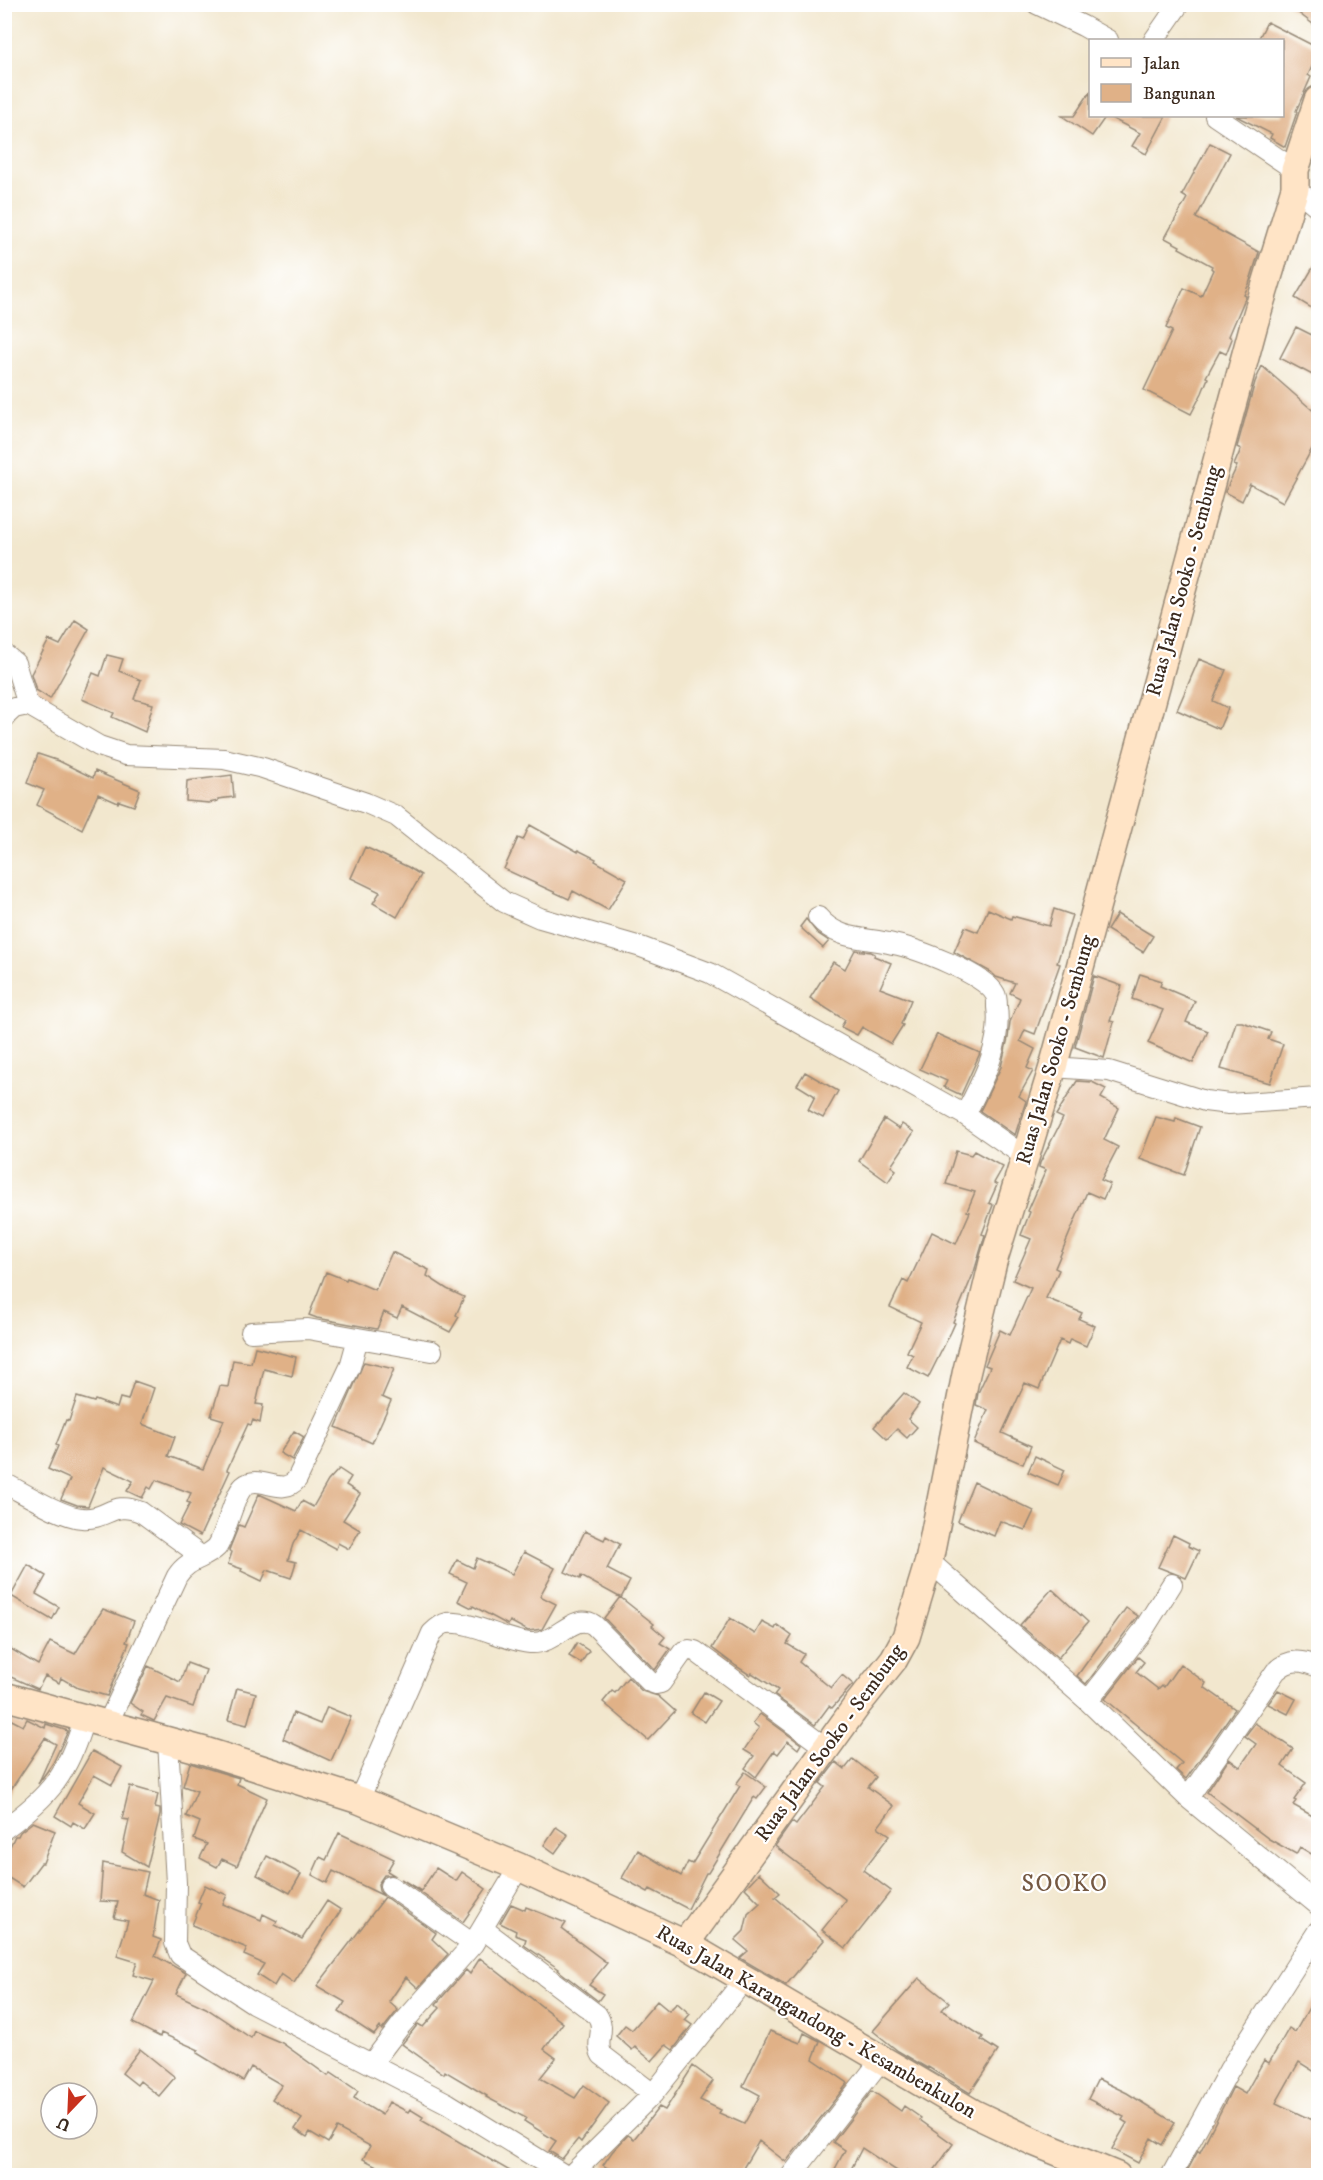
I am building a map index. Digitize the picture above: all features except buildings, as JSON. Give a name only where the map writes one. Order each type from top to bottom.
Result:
[{"type":"main road","name":"Ruas Jalan Sooko - Sembung","points":[[685,1944],[826,1748],[901,1649],[929,1561],[993,1262],[1053,1067],[1254,324],[1318,100]]},
{"type":"main road","name":"Ruas Jalan Karangandong - Kesambenkulon","points":[[4,1696],[205,1751],[359,1800],[519,1867],[685,1944],[973,2113],[1034,2142],[1117,2175]]},
{"type":"street","points":[[1037,4],[1105,39]]},
{"type":"street","points":[[1155,39],[1179,4]]},
{"type":"street","points":[[1216,117],[1295,179],[1318,207]]},
{"type":"street","points":[[4,654],[17,668],[28,705]]},
{"type":"street","points":[[4,717],[14,708],[28,705],[111,751],[126,755],[224,759],[272,771],[366,803],[396,816],[504,902],[540,918],[641,947],[710,973],[965,1115],[1026,1158]]},
{"type":"street","points":[[818,917],[826,926],[839,934],[892,943],[952,965],[986,984],[996,994],[999,1018],[997,1039],[984,1076],[965,1115]]},
{"type":"street","points":[[1053,1067],[1109,1071],[1205,1101],[1229,1104],[1318,1098]]},
{"type":"street","points":[[251,1332],[308,1329],[432,1351]]},
{"type":"street","points":[[4,1829],[32,1809],[49,1793],[63,1773],[77,1744],[96,1722],[183,1567],[212,1552],[220,1542],[244,1486],[256,1482],[284,1487],[290,1486],[297,1479],[350,1367],[358,1338]]},
{"type":"street","points":[[4,1483],[76,1518],[92,1518],[119,1507],[133,1509],[141,1512],[201,1556]]},
{"type":"street","points":[[929,1561],[1088,1701],[1188,1798],[1318,1905]]},
{"type":"street","points":[[1088,1701],[1142,1632],[1173,1584]]},
{"type":"street","points":[[359,1800],[432,1633],[436,1628],[447,1623],[463,1624],[530,1642],[550,1639],[575,1622],[585,1620],[594,1625],[650,1682],[656,1684],[661,1683],[683,1652],[694,1651],[826,1748]]},
{"type":"street","points":[[1188,1798],[1276,1671],[1283,1664],[1292,1660],[1318,1667]]},
{"type":"street","points":[[168,1741],[176,1884],[175,1943],[180,1955],[253,2003],[447,2103],[568,2175],[653,2094],[745,1979]]},
{"type":"street","points":[[372,2063],[401,2025],[478,1937],[519,1867]]},
{"type":"street","points":[[390,1886],[478,1937],[597,2015],[602,2027],[598,2049],[602,2055],[653,2094]]},
{"type":"street","points":[[1171,2175],[1229,2070],[1318,1931]]},
{"type":"street","points":[[791,2175],[881,2060]]},
{"type":"district","name":"SOOKO","points":[[1065,1884]]}]
